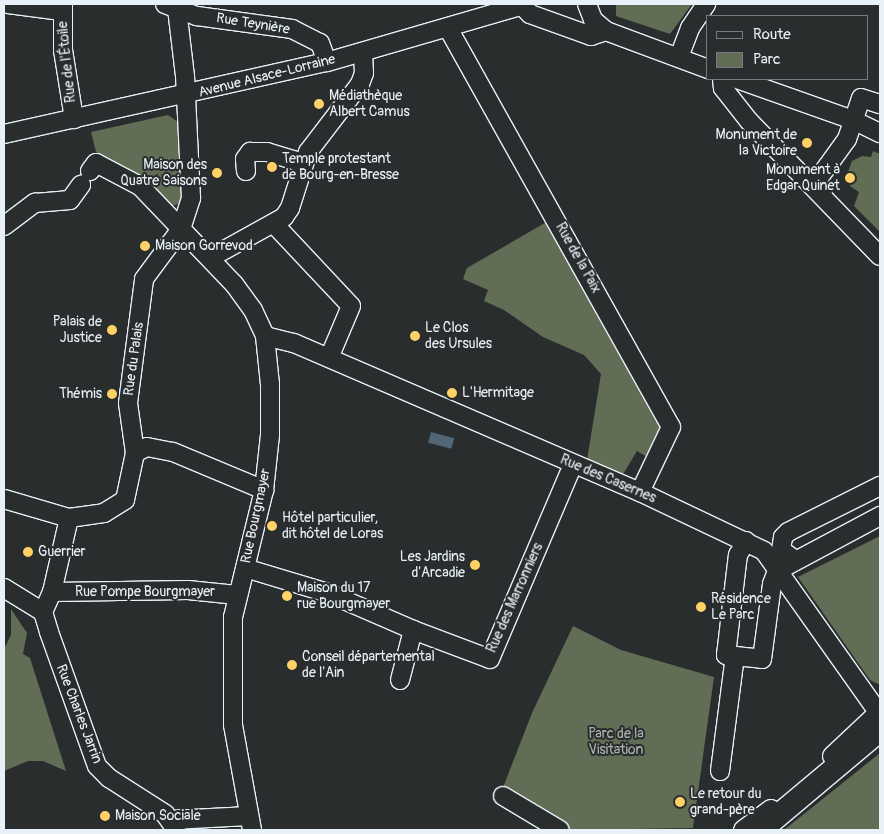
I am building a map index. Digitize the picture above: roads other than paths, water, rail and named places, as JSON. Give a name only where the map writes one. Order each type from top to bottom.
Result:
[{"type":"main road","points":[[761,830],[880,723]]},
{"type":"street","points":[[8,4],[63,7]]},
{"type":"street","points":[[523,4],[530,14],[591,36],[606,31]]},
{"type":"street","name":"Avenue Alsace-Lorraine","points":[[4,134],[186,96],[327,62],[448,28],[523,4]]},
{"type":"street","points":[[586,4],[593,20],[606,31],[706,68]]},
{"type":"street","points":[[679,57],[690,28],[706,4]]},
{"type":"street","name":"Rue Teynière","points":[[171,6],[197,16],[292,29],[320,43],[327,62]]},
{"type":"street","name":"Rue du Palais","points":[[69,518],[104,513],[124,500],[135,453],[128,403],[144,279],[181,229],[191,198],[186,96],[171,6]]},
{"type":"street","name":"Rue de l'Étoile","points":[[63,7],[63,50],[74,119]]},
{"type":"street","name":"Rue de la Paix","points":[[448,28],[671,427],[640,492]]},
{"type":"street","points":[[210,258],[274,224],[290,208],[303,163],[316,137],[360,84],[364,73],[363,52]]},
{"type":"street","points":[[722,80],[723,88],[749,121],[880,256]]},
{"type":"street","points":[[740,80],[879,129]]},
{"type":"street","points":[[813,186],[847,139],[861,98],[880,104]]},
{"type":"street","points":[[246,171],[245,159],[250,152],[267,152],[303,163]]},
{"type":"street","name":"Rue Bourgmayer","points":[[4,226],[35,203],[70,200],[89,173],[140,186],[210,258],[253,310],[265,336],[270,384],[270,435],[264,490],[233,617],[232,724],[250,823]]},
{"type":"street","points":[[274,224],[351,306],[329,358]]},
{"type":"street","name":"Rue des Casernes","points":[[265,336],[294,343],[329,358],[640,492],[764,551],[880,723]]},
{"type":"street","points":[[135,453],[147,448],[172,452],[264,490]]},
{"type":"street","name":"Rue des Marronniers","points":[[245,568],[328,592],[413,630],[490,659],[573,464]]},
{"type":"street","points":[[795,560],[782,550],[783,538],[788,532],[880,486]]},
{"type":"street","points":[[4,499],[69,518],[52,592],[43,612],[4,588]]},
{"type":"street","points":[[746,541],[738,554],[726,655],[762,659],[772,584],[777,571],[880,516]]},
{"type":"street","name":"Rue Pompe Bourgmayer","points":[[52,592],[188,590],[237,595]]},
{"type":"street","name":"Rue Charles Jarrin","points":[[43,612],[97,766],[109,778],[174,825]]},
{"type":"street","points":[[400,680],[413,630]]},
{"type":"street","points":[[720,771],[736,656]]},
{"type":"street","points":[[743,830],[880,723]]},
{"type":"street","points":[[503,796],[560,830]]},
{"type":"street","points":[[174,825],[250,823]]},
{"type":"water","points":[[431,432],[454,438],[451,449],[428,443]]},
{"type":"place","name":"Médiathèque Albert Camus","points":[[319,104]]},
{"type":"place","name":"Monument de la Victoire","points":[[807,143]]},
{"type":"place","name":"Temple protestant de Bourg-en-Bresse","points":[[272,167]]},
{"type":"place","name":"Maison des Quatre Saisons","points":[[217,173]]},
{"type":"place","name":"Monument à Edgar Quinet","points":[[850,178]]},
{"type":"place","name":"Maison Gorrevod","points":[[145,246]]},
{"type":"place","name":"Palais de Justice","points":[[112,330]]},
{"type":"place","name":"Le Clos des Ursules","points":[[415,336]]},
{"type":"place","name":"L'Hermitage","points":[[452,393]]},
{"type":"place","name":"Thémis","points":[[112,394]]},
{"type":"place","name":"Hôtel particulier, dit hôtel de Loras","points":[[272,526]]},
{"type":"place","name":"Guerrier","points":[[28,552]]},
{"type":"place","name":"Les Jardins d'Arcadie","points":[[475,565]]},
{"type":"place","name":"Maison du 17 rue Bourgmayer","points":[[287,596]]},
{"type":"place","name":"Résidence Le Parc","points":[[701,607]]},
{"type":"place","name":"Conseil départemental de l'Ain","points":[[292,665]]},
{"type":"place","name":"Le retour du grand-père","points":[[680,802]]},
{"type":"place","name":"Maison Sociale","points":[[105,816]]},
{"type":"park label","name":"Parc de la Visitation","points":[[616,742]]}]
